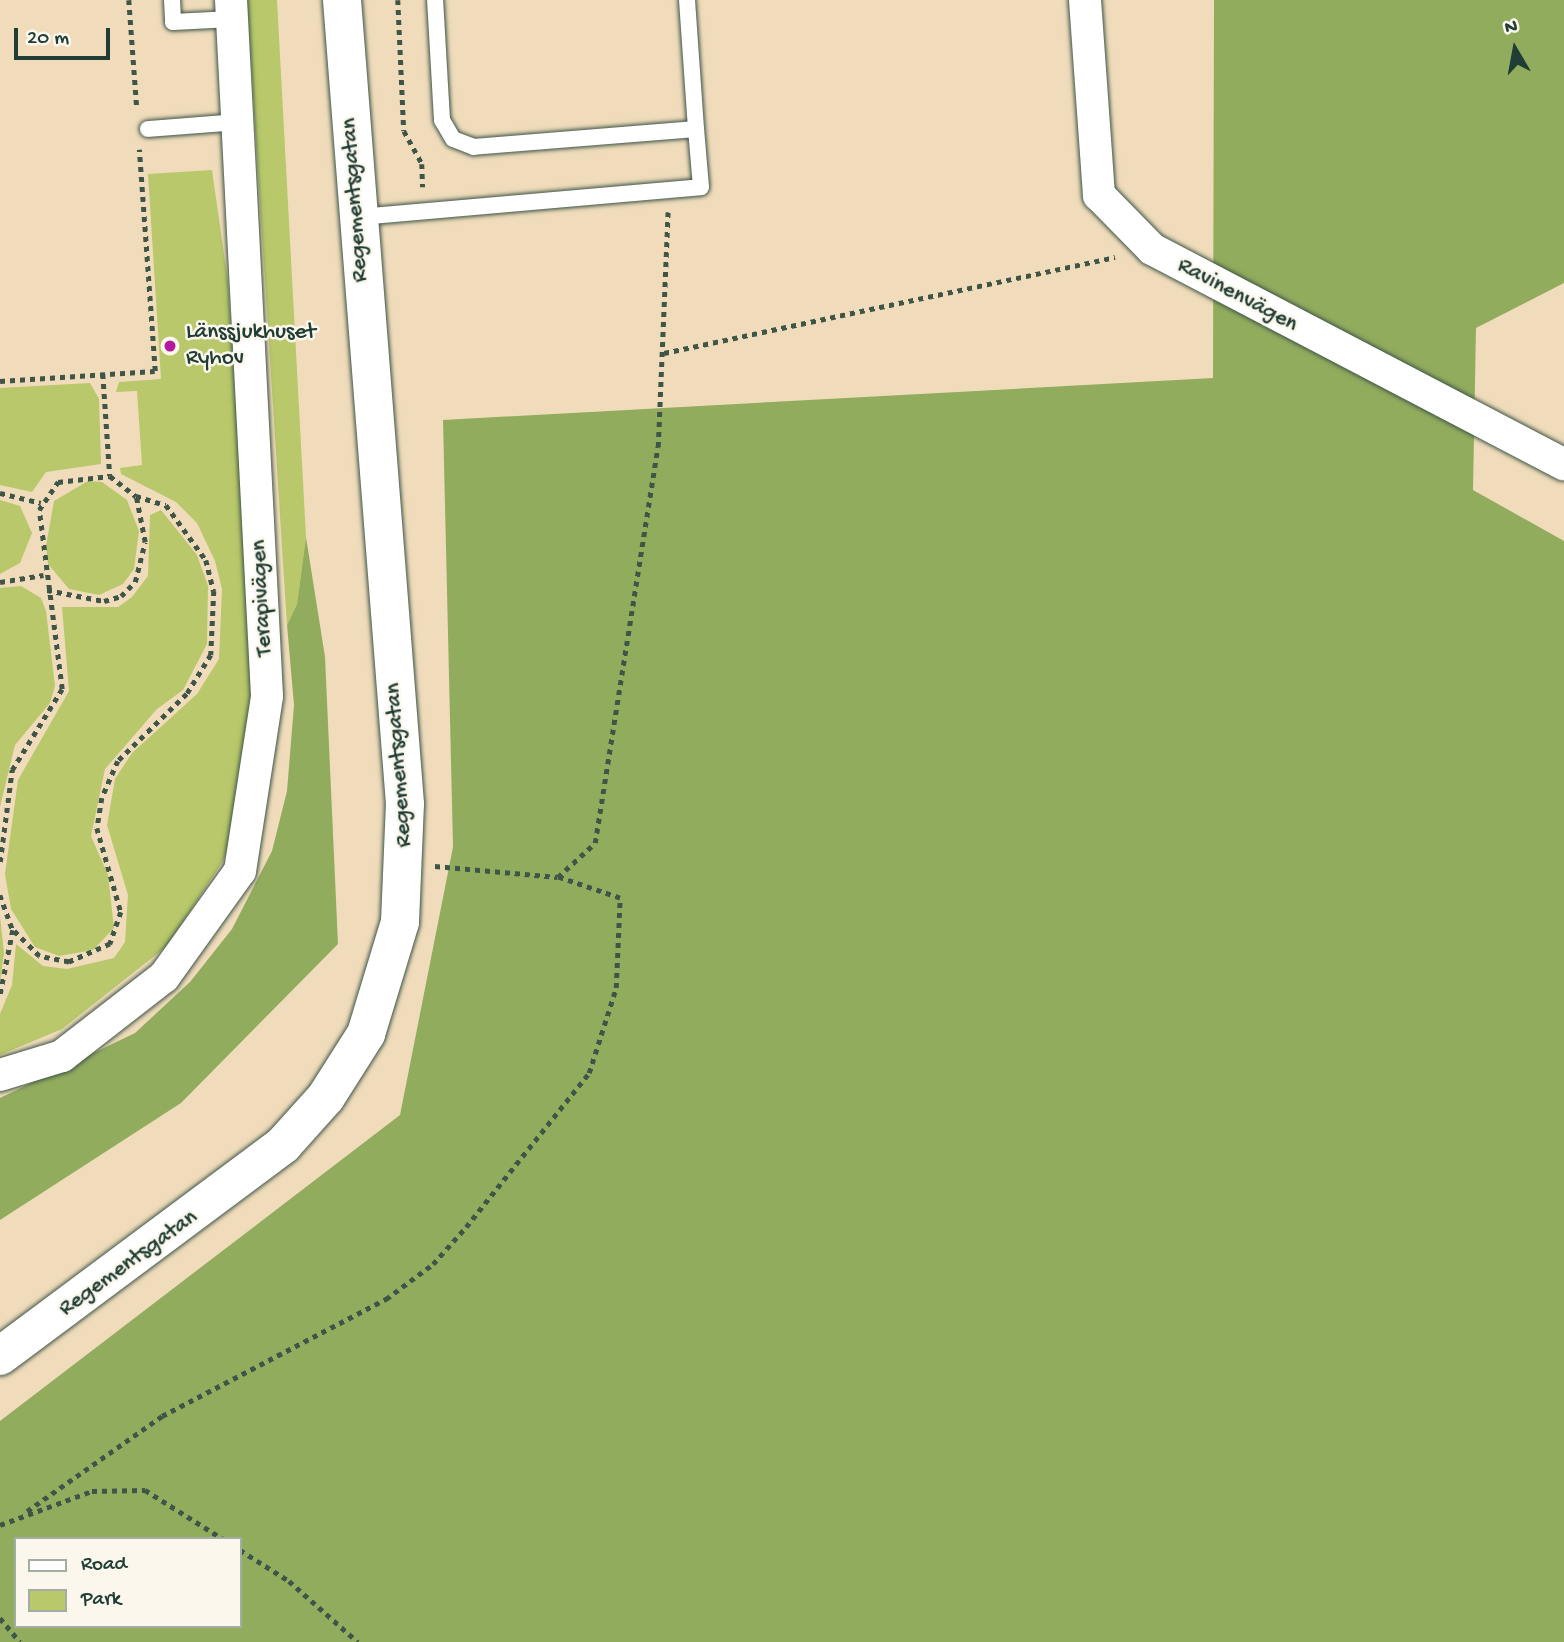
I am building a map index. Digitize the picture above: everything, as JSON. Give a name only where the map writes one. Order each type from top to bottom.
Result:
[{"type":"street","name":"Regementsgatan","points":[[0,1356],[225,1193],[283,1145],[326,1097],[366,1034],[401,922],[407,865],[342,0]]},
{"type":"street","name":"Ravinenvägen","points":[[1085,0],[1099,195],[1152,249],[1564,464]]},
{"type":"street","name":"Terapivägen","points":[[0,1075],[62,1056],[164,977],[240,871],[267,696],[240,122],[232,9]]},
{"type":"lane","points":[[172,0],[173,22],[232,9]]},
{"type":"lane","points":[[435,0],[442,121],[453,139],[474,147],[696,129]]},
{"type":"lane","points":[[357,217],[425,214],[701,187],[687,0]]},
{"type":"lane","points":[[143,123],[240,122]]},
{"type":"path","points":[[129,0],[143,123]]},
{"type":"path","points":[[398,0],[404,131],[422,164],[425,214]]},
{"type":"path","points":[[0,381],[155,371],[139,144]]},
{"type":"path","points":[[558,877],[595,843],[639,589],[664,353],[668,190]]},
{"type":"path","points":[[664,353],[1152,249]]},
{"type":"path","points":[[103,374],[110,475]]},
{"type":"path","points":[[0,862],[12,770],[62,689],[43,575],[41,503],[71,476],[110,475],[136,496],[166,505],[206,560],[214,591],[211,655],[187,694],[118,761],[102,799],[97,828],[121,912],[110,944],[69,962],[39,956],[13,930],[0,895]]},
{"type":"path","points":[[0,493],[41,503]]},
{"type":"path","points":[[46,590],[104,601],[121,596],[135,582],[145,542],[136,496]]},
{"type":"path","points":[[0,582],[43,575]]},
{"type":"path","points":[[0,1525],[27,1511],[162,1416],[386,1298],[433,1264],[466,1227],[589,1073],[616,988],[620,898],[558,877],[407,865]]},
{"type":"path","points":[[0,996],[13,930]]},
{"type":"path","points":[[27,1511],[92,1490],[145,1490],[219,1537]]},
{"type":"path","points":[[242,1551],[289,1581],[358,1642]]},
{"type":"path","points":[[0,1618],[20,1642]]},
{"type":"green space","points":[[247,0],[277,0],[306,537],[297,604],[287,625]]},
{"type":"green space","points":[[1214,0],[1564,0],[1564,283],[1476,328],[1473,490],[1564,541],[1564,1642],[0,1642],[0,1421],[400,1115],[453,847],[443,420],[1213,378]]},
{"type":"green space","points":[[212,170],[228,282],[256,726],[235,829],[223,861],[167,946],[62,1029],[0,1055],[0,1014],[12,985],[16,944],[43,966],[67,969],[114,958],[125,942],[128,895],[107,825],[115,779],[132,753],[197,694],[219,659],[222,589],[215,561],[197,523],[176,502],[121,474],[120,468],[142,465],[137,391],[116,392],[119,382],[161,379],[148,174]]},
{"type":"green space","points":[[90,383],[99,399],[101,464],[46,472],[32,492],[0,485],[0,388]]},
{"type":"green space","points":[[88,481],[102,482],[127,500],[139,531],[134,569],[123,584],[99,595],[69,589],[48,564],[46,546],[54,501]]},
{"type":"green space","points":[[0,500],[20,506],[32,533],[20,563],[0,574]]},
{"type":"green space","points":[[161,510],[197,555],[208,586],[207,644],[183,690],[157,709],[105,769],[91,836],[108,875],[114,928],[93,950],[59,956],[35,947],[11,909],[5,874],[18,780],[69,691],[62,607],[118,607],[132,597],[148,576],[150,515]]},
{"type":"green space","points":[[306,537],[325,657],[338,944],[181,1103],[0,1220],[0,1098],[135,1033],[190,982],[232,929],[272,851],[287,791],[294,705],[287,625],[297,604]]},
{"type":"green space","points":[[21,586],[41,598],[46,611],[55,686],[50,703],[15,745],[0,807],[0,588]]},
{"type":"green space","points":[[0,916],[4,953],[0,983]]},
{"type":"place","name":"Länssjukhuset Ryhov","points":[[170,346]]}]
